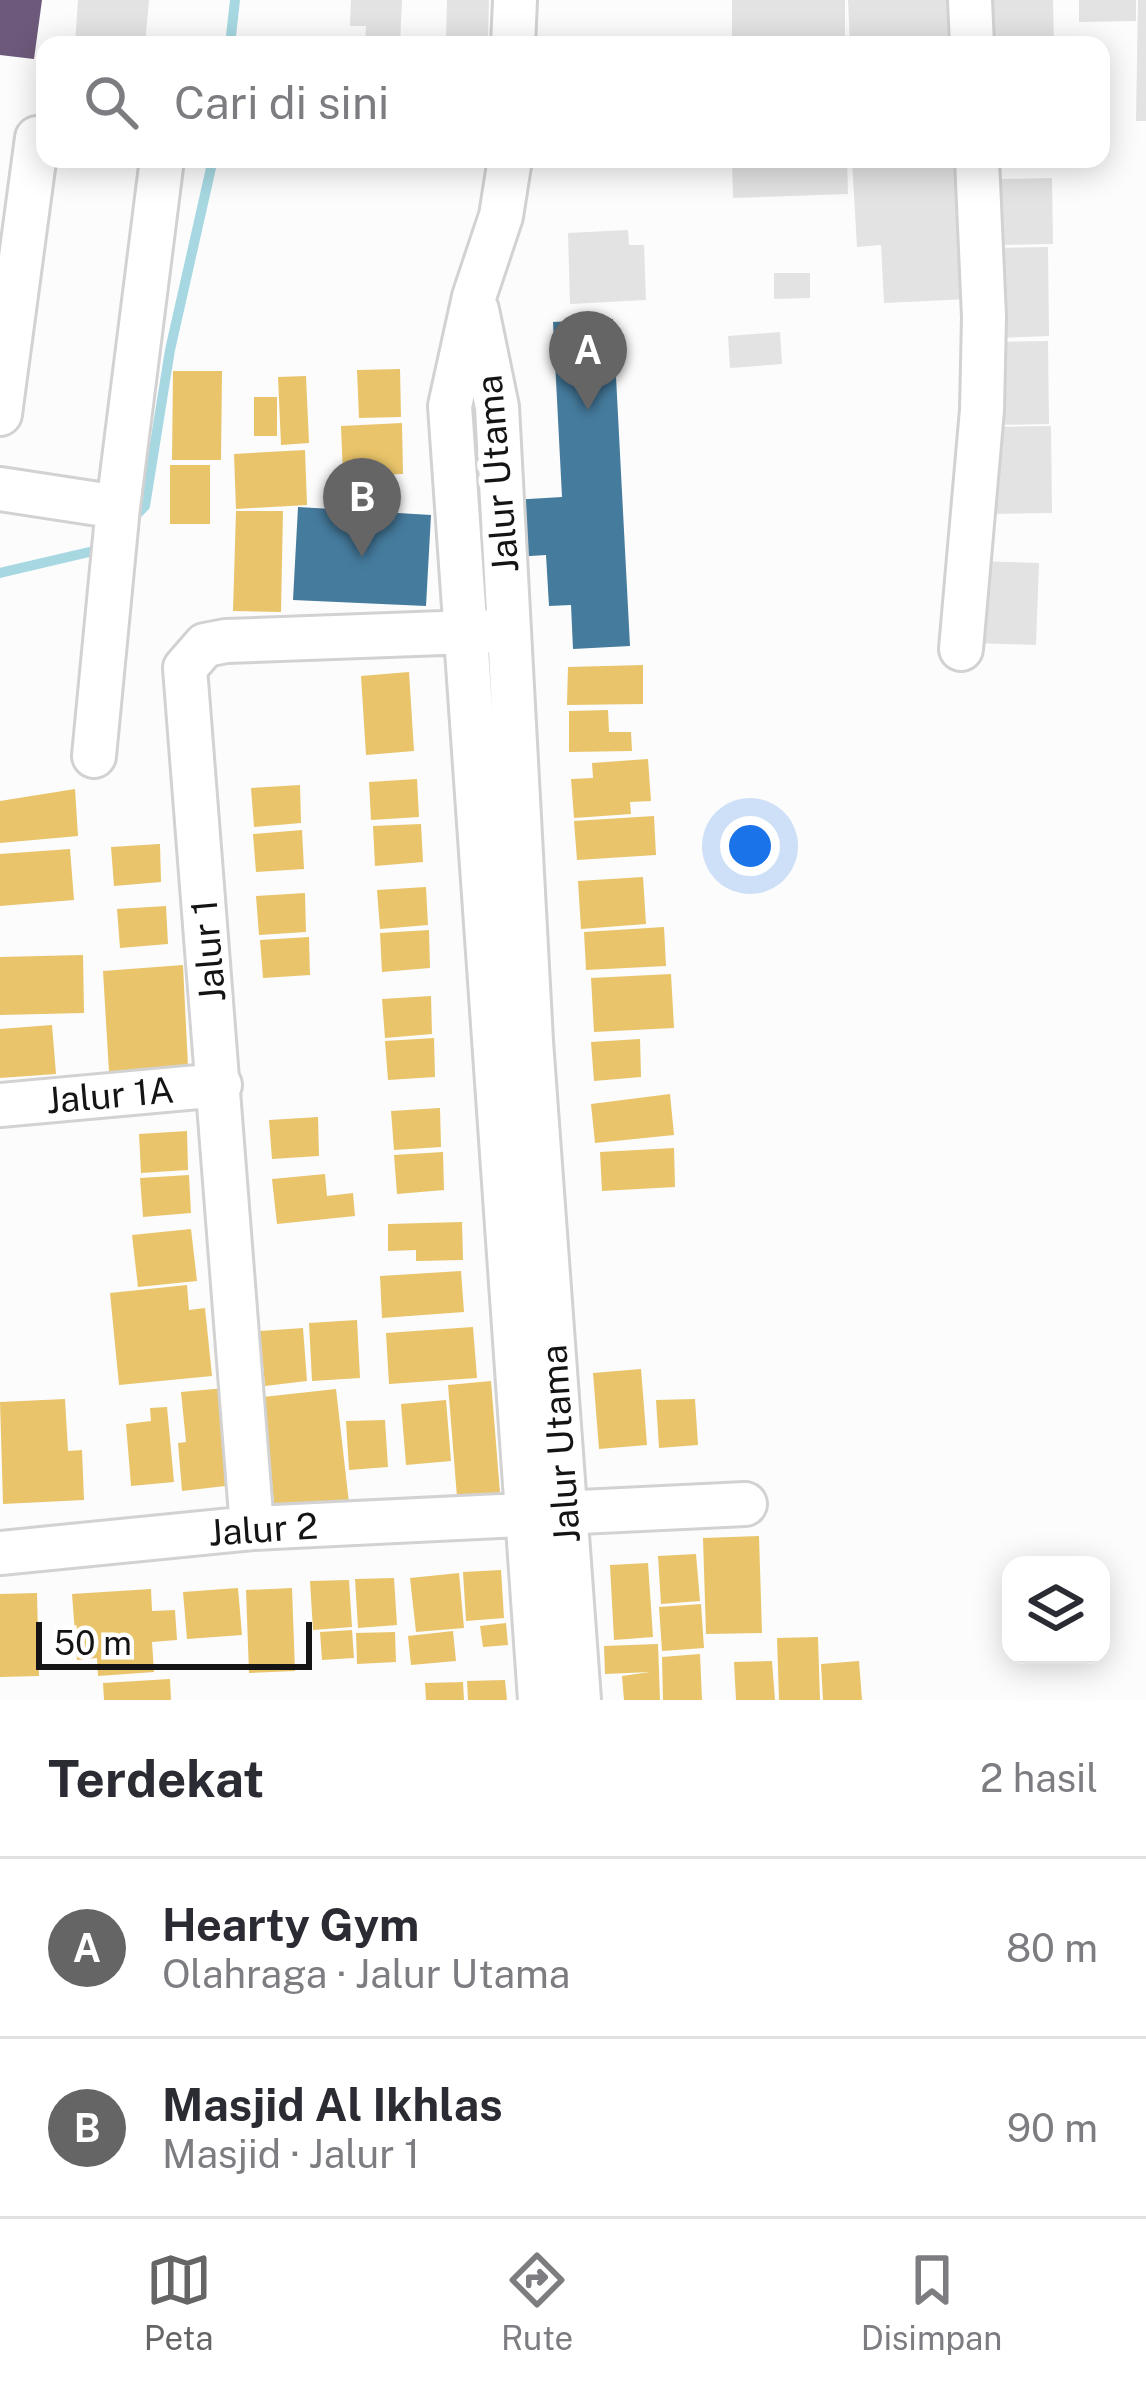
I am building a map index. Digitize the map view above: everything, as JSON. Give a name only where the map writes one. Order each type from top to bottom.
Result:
[{"type":"street","points":[[513,36],[514,0]]},
{"type":"street","points":[[970,0],[972,36]]},
{"type":"street","points":[[0,414],[36,145]]},
{"type":"street","points":[[94,756],[118,507],[161,168]]},
{"type":"street","name":"Jalur Utama","points":[[508,168],[450,406],[489,632],[546,1512],[540,1700]]},
{"type":"street","points":[[961,649],[982,410],[984,317],[977,168]]},
{"type":"street","points":[[0,489],[118,507]]},
{"type":"street","name":"Jalur 1","points":[[252,1528],[184,668],[206,645],[226,640],[489,632]]},
{"type":"street","name":"Jalur 1A","points":[[0,1105],[220,1084]]},
{"type":"street","name":"Jalur 2","points":[[0,1553],[252,1528],[746,1504]]},
{"type":"street","name":"Jalur Utama","points":[[546,1512],[580,1700]]},
{"type":"building: Hunian","points":[[400,369],[401,417],[359,418],[357,370]]},
{"type":"building: Hunian","points":[[173,371],[222,371],[221,460],[172,460]]},
{"type":"building: Hunian","points":[[306,376],[309,443],[281,445],[278,377]]},
{"type":"building: Hunian","points":[[254,397],[277,397],[277,436],[254,436]]},
{"type":"building: Hunian","points":[[402,423],[403,474],[343,476],[341,426]]},
{"type":"building: Hunian","points":[[305,450],[307,505],[236,509],[234,454]]},
{"type":"building: Hunian","points":[[170,465],[210,465],[210,524],[170,524]]},
{"type":"building: Hunian","points":[[236,511],[283,511],[281,612],[233,611]]},
{"type":"building: Hunian","points":[[643,665],[643,704],[567,705],[568,667]]},
{"type":"building: Hunian","points":[[409,672],[414,751],[366,755],[361,676]]},
{"type":"building: Hunian","points":[[608,710],[609,732],[631,732],[632,751],[569,752],[569,711]]},
{"type":"building: Hunian","points":[[648,759],[651,801],[630,802],[631,814],[574,818],[571,779],[593,778],[592,763]]},
{"type":"building: Hunian","points":[[417,779],[419,817],[371,820],[369,782]]},
{"type":"building: Hunian","points":[[300,785],[301,823],[254,827],[251,788]]},
{"type":"building: Hunian","points":[[75,789],[78,836],[0,843],[0,801]]},
{"type":"building: Hunian","points":[[654,816],[656,855],[577,860],[574,821]]},
{"type":"building: Hunian","points":[[421,824],[423,862],[375,866],[373,826]]},
{"type":"building: Hunian","points":[[302,830],[304,869],[256,872],[253,834]]},
{"type":"building: Hunian","points":[[160,844],[161,882],[114,886],[111,847]]},
{"type":"building: Hunian","points":[[70,849],[74,900],[0,906],[0,854]]},
{"type":"building: Hunian","points":[[643,877],[646,924],[581,929],[578,881]]},
{"type":"building: Hunian","points":[[426,887],[428,925],[380,929],[377,890]]},
{"type":"building: Hunian","points":[[305,893],[306,932],[259,935],[256,896]]},
{"type":"building: Hunian","points":[[166,906],[168,944],[120,948],[117,909]]},
{"type":"building: Hunian","points":[[664,927],[666,966],[586,970],[584,932]]},
{"type":"building: Hunian","points":[[429,930],[430,968],[382,972],[380,933]]},
{"type":"building: Hunian","points":[[309,937],[310,975],[263,978],[260,940]]},
{"type":"building: Hunian","points":[[83,955],[84,1013],[0,1015],[0,957]]},
{"type":"building: Hunian","points":[[183,965],[188,1066],[109,1072],[103,971]]},
{"type":"building: Hunian","points":[[671,974],[674,1028],[594,1032],[591,978]]},
{"type":"building: Hunian","points":[[431,996],[432,1034],[385,1038],[382,999]]},
{"type":"building: Hunian","points":[[52,1025],[56,1074],[0,1078],[0,1029]]},
{"type":"building: Hunian","points":[[434,1038],[435,1077],[388,1080],[385,1041]]},
{"type":"building: Hunian","points":[[640,1039],[641,1077],[594,1081],[591,1042]]},
{"type":"building: Hunian","points":[[670,1094],[674,1135],[595,1143],[591,1104]]},
{"type":"building: Hunian","points":[[440,1108],[441,1147],[394,1150],[391,1111]]},
{"type":"building: Hunian","points":[[318,1117],[319,1156],[272,1159],[269,1120]]},
{"type":"building: Hunian","points":[[187,1131],[188,1170],[141,1173],[139,1134]]},
{"type":"building: Hunian","points":[[674,1148],[675,1187],[602,1191],[600,1152]]},
{"type":"building: Hunian","points":[[443,1152],[444,1190],[397,1194],[394,1155]]},
{"type":"building: Hunian","points":[[325,1174],[327,1196],[353,1193],[355,1216],[277,1224],[272,1179]]},
{"type":"building: Hunian","points":[[189,1175],[191,1213],[143,1217],[140,1178]]},
{"type":"building: Hunian","points":[[462,1222],[463,1260],[416,1261],[416,1250],[388,1251],[388,1224]]},
{"type":"building: Hunian","points":[[191,1229],[197,1281],[138,1287],[132,1235]]},
{"type":"building: Hunian","points":[[461,1271],[464,1312],[382,1318],[380,1276]]},
{"type":"building: Hunian","points":[[187,1285],[189,1310],[205,1308],[212,1376],[119,1385],[110,1293]]},
{"type":"building: Hunian","points":[[357,1320],[360,1378],[312,1381],[309,1323]]},
{"type":"building: Hunian","points":[[473,1327],[477,1378],[389,1384],[386,1333]]},
{"type":"building: Hunian","points":[[303,1328],[307,1381],[265,1386],[260,1331]]},
{"type":"building: Hunian","points":[[641,1369],[647,1445],[599,1449],[593,1373]]},
{"type":"building: Hunian","points":[[491,1381],[500,1493],[457,1497],[448,1385]]},
{"type":"building: Hunian","points":[[225,1388],[234,1485],[182,1491],[178,1443],[186,1442],[181,1392]]},
{"type":"building: Hunian","points":[[336,1389],[349,1503],[275,1511],[263,1397]]},
{"type":"building: Hunian","points":[[65,1399],[68,1451],[82,1450],[84,1500],[3,1504],[0,1402]]},
{"type":"building: Hunian","points":[[695,1399],[698,1445],[659,1448],[656,1400]]},
{"type":"building: Hunian","points":[[446,1400],[451,1461],[406,1465],[401,1404]]},
{"type":"building: Hunian","points":[[167,1407],[174,1482],[131,1486],[126,1424],[151,1421],[150,1408]]},
{"type":"building: Hunian","points":[[385,1420],[388,1467],[349,1470],[346,1421]]},
{"type":"building: Hunian","points":[[759,1536],[762,1633],[706,1634],[703,1538]]},
{"type":"building: Hunian","points":[[696,1554],[700,1601],[661,1604],[658,1556]]},
{"type":"building: Hunian","points":[[648,1563],[653,1637],[614,1640],[610,1565]]},
{"type":"building: Hunian","points":[[501,1570],[504,1618],[466,1621],[463,1572]]},
{"type":"building: Hunian","points":[[459,1573],[464,1628],[416,1632],[410,1578]]},
{"type":"building: Hunian","points":[[394,1578],[397,1625],[358,1628],[355,1579]]},
{"type":"building: Hunian","points":[[349,1580],[352,1627],[313,1630],[310,1581]]},
{"type":"building: Hunian","points":[[238,1588],[242,1635],[187,1639],[183,1592]]},
{"type":"building: Hunian","points":[[292,1588],[295,1671],[249,1673],[246,1590]]},
{"type":"building: Hunian","points":[[151,1589],[152,1611],[175,1610],[177,1640],[152,1642],[154,1672],[98,1676],[97,1658],[77,1660],[72,1594]]},
{"type":"building: Hunian","points":[[37,1593],[39,1676],[0,1677],[0,1594]]},
{"type":"building: Hunian","points":[[701,1604],[704,1648],[662,1651],[659,1607]]},
{"type":"building: Hunian","points":[[506,1623],[508,1645],[483,1647],[480,1626]]},
{"type":"building: Hunian","points":[[352,1630],[354,1658],[322,1660],[320,1632]]},
{"type":"building: Hunian","points":[[453,1631],[456,1661],[411,1665],[408,1636]]},
{"type":"building: Hunian","points":[[395,1632],[396,1662],[357,1664],[356,1633]]},
{"type":"building: Hunian","points":[[818,1637],[820,1700],[779,1700],[777,1638]]},
{"type":"building: Hunian","points":[[658,1644],[660,1700],[624,1700],[622,1676],[650,1672],[605,1674],[604,1646]]},
{"type":"building: Hunian","points":[[700,1654],[702,1700],[663,1700],[662,1657]]},
{"type":"building: Hunian","points":[[772,1661],[775,1700],[736,1700],[734,1662]]},
{"type":"building: Hunian","points":[[859,1661],[862,1700],[823,1700],[821,1664]]},
{"type":"building: Hunian","points":[[170,1679],[171,1700],[104,1700],[103,1683]]},
{"type":"building: Hunian","points":[[505,1680],[507,1700],[468,1700],[467,1681]]},
{"type":"building: Hunian","points":[[463,1682],[464,1700],[426,1700],[425,1683]]},
{"type":"building: Kantor","points":[[0,0],[42,0],[34,59],[0,55]]},
{"type":"building: Publik","points":[[613,319],[630,646],[573,649],[571,605],[549,606],[546,555],[515,557],[512,500],[562,497],[553,322]]},
{"type":"building: Publik","points":[[298,507],[431,515],[426,606],[293,600]]},
{"type":"building: Lainnya","points":[[78,0],[149,0],[146,36],[76,36]]},
{"type":"building: Lainnya","points":[[351,0],[402,0],[400,36],[365,36],[366,26],[350,26]]},
{"type":"building: Lainnya","points":[[447,0],[489,0],[488,36],[446,36]]},
{"type":"building: Lainnya","points":[[732,0],[845,0],[845,36],[732,36]]},
{"type":"building: Lainnya","points":[[848,0],[960,0],[962,36],[850,36]]},
{"type":"building: Lainnya","points":[[985,0],[1053,0],[1054,36],[986,36]]},
{"type":"building: Lainnya","points":[[1079,0],[1136,0],[1136,21],[1079,22]]},
{"type":"building: Lainnya","points":[[1138,0],[1146,0],[1146,121],[1136,121]]},
{"type":"building: Lainnya","points":[[732,168],[847,168],[848,194],[733,198]]},
{"type":"building: Lainnya","points":[[853,168],[961,168],[968,299],[884,303],[881,245],[857,247]]},
{"type":"building: Lainnya","points":[[1052,178],[1053,244],[1002,245],[1001,179]]},
{"type":"building: Lainnya","points":[[628,230],[629,245],[644,245],[646,300],[570,304],[568,233]]},
{"type":"building: Lainnya","points":[[1048,247],[1049,336],[998,338],[996,248]]},
{"type":"building: Lainnya","points":[[774,273],[810,273],[810,298],[774,299]]},
{"type":"building: Lainnya","points":[[780,332],[782,364],[730,368],[728,336]]},
{"type":"building: Lainnya","points":[[1048,341],[1049,424],[998,425],[996,342]]},
{"type":"building: Lainnya","points":[[1051,426],[1052,513],[991,514],[990,427]]},
{"type":"building: Lainnya","points":[[977,561],[1039,563],[1036,645],[974,643]]},
{"type":"waterway","points":[[231,36],[235,0]]},
{"type":"waterway","points":[[132,519],[145,506],[170,350],[211,168]]},
{"type":"waterway","points":[[0,573],[102,549]]},
{"type":"place","name":"Hearty Gym","points":[[588,410]]},
{"type":"place","name":"Masjid Al Ikhlas","points":[[362,557]]}]
